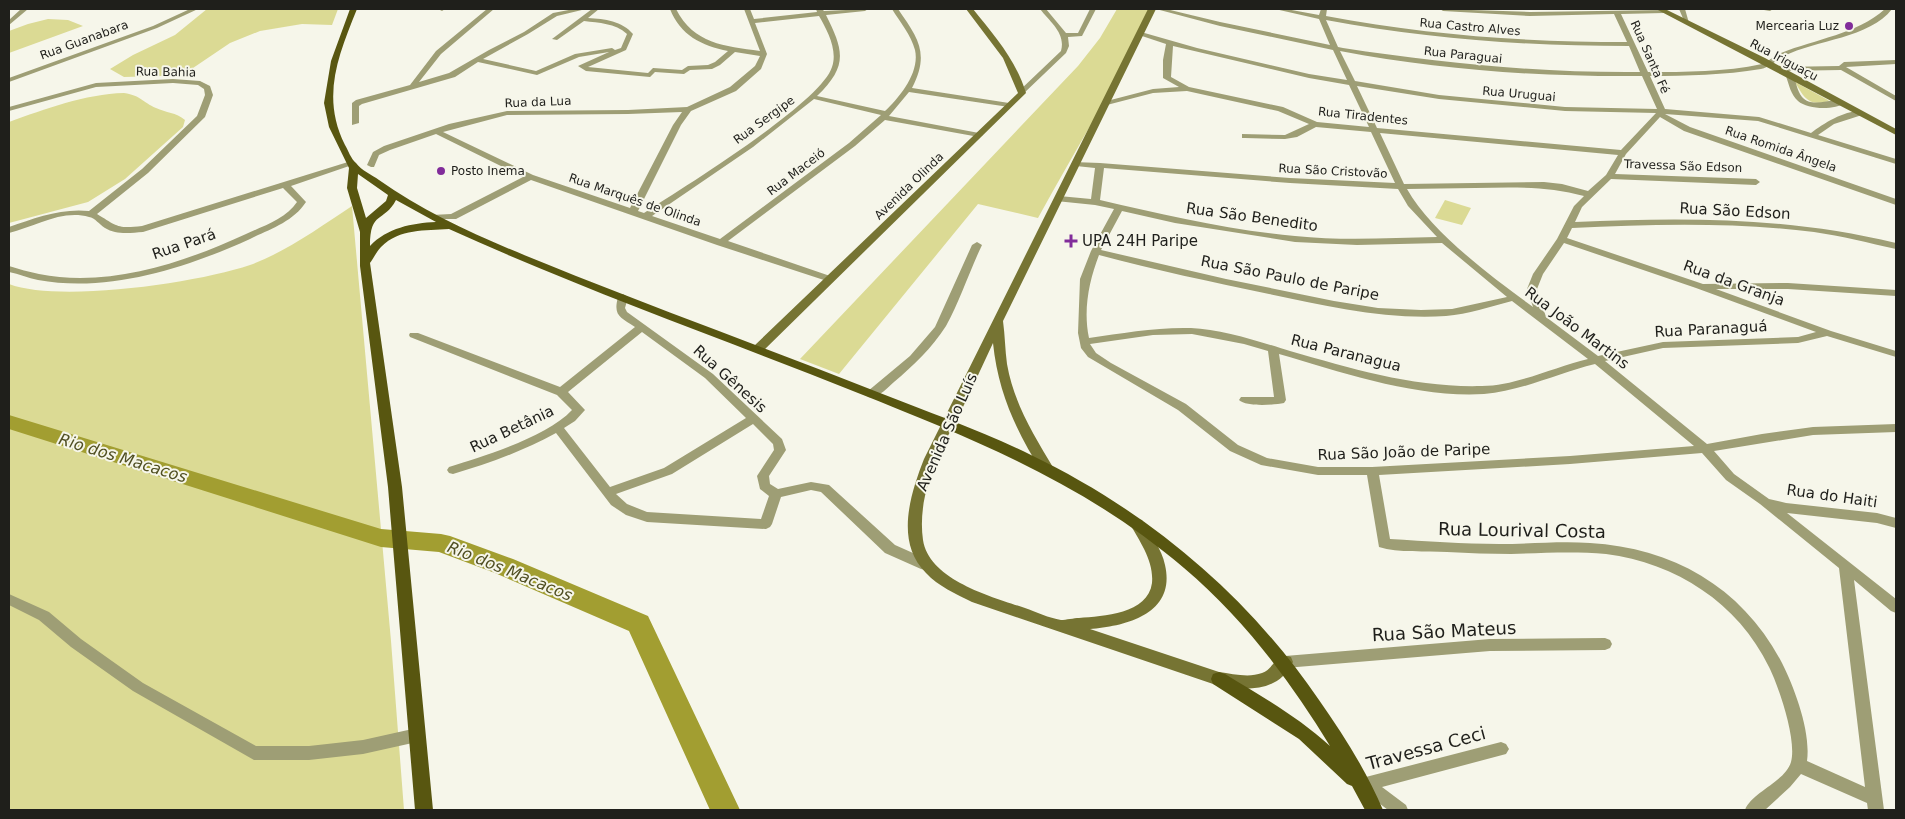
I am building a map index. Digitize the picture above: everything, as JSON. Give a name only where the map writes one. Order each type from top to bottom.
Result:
[{"type":"main road","points":[[352,9],[341,41],[328,96],[329,115],[338,138],[353,166],[393,194],[435,217],[452,221],[623,297],[872,394],[983,440],[1047,469],[1095,496],[1137,524],[1207,579],[1254,626],[1284,662],[1315,706],[1362,785],[1374,810]]},
{"type":"main road","points":[[969,9],[1012,64],[1022,93]]},
{"type":"main road","name":"Avenida São Luís","points":[[1152,9],[998,318],[930,463],[916,506],[914,527],[916,544],[926,565],[943,580],[977,598],[1219,679],[1256,681],[1272,677],[1284,662]]},
{"type":"main road","name":"Rua Iriguaçu","points":[[1662,10],[1770,64],[1896,132]]},
{"type":"main road","name":"Avenida Olinda","points":[[758,349],[1022,93]]},
{"type":"main road","points":[[353,166],[352,188],[365,232],[365,261],[394,477],[424,810]]},
{"type":"main road","points":[[365,232],[370,219],[390,202],[393,194]]},
{"type":"main road","points":[[365,261],[368,244],[377,236],[404,224],[435,217]]},
{"type":"main road","points":[[365,261],[372,250],[390,235],[414,228],[452,221]]},
{"type":"main road","points":[[998,318],[998,353],[1006,390],[1021,428],[1047,469]]},
{"type":"main road","points":[[1062,626],[1110,621],[1130,616],[1141,612],[1155,596],[1159,585],[1157,563],[1137,524]]},
{"type":"main road","points":[[1219,679],[1267,707],[1305,734],[1362,785]]},
{"type":"street","points":[[9,23],[25,9]]},
{"type":"street","name":"Rua Guanabara","points":[[9,80],[154,27],[195,9]]},
{"type":"street","points":[[414,86],[423,68],[437,54],[491,9]]},
{"type":"street","points":[[355,123],[355,106],[357,103],[452,75],[526,33],[555,14],[583,9]]},
{"type":"street","points":[[555,39],[596,9]]},
{"type":"street","points":[[673,9],[676,18],[690,35],[716,46],[764,54]]},
{"type":"street","points":[[634,212],[676,125],[688,109],[733,90],[758,67],[764,54],[747,9]]},
{"type":"street","points":[[752,20],[821,11],[865,9]]},
{"type":"street","name":"Rua Maceió","points":[[720,243],[870,131],[906,90],[918,63],[919,55],[907,27],[894,9]]},
{"type":"street","points":[[1043,9],[1065,35],[1080,35],[1093,9]]},
{"type":"street","name":"Rua Paraguai","points":[[1159,9],[1228,27],[1338,50],[1446,65],[1509,71],[1576,75],[1646,75],[1712,72],[1770,64]]},
{"type":"street","name":"Rua Castro Alves","points":[[1278,9],[1323,13],[1407,32],[1478,40],[1526,43],[1632,44]]},
{"type":"street","points":[[1443,9],[1530,14],[1662,10]]},
{"type":"street","points":[[1682,9],[1687,22]]},
{"type":"street","points":[[1761,9],[1770,9]]},
{"type":"street","points":[[1770,64],[1781,55],[1871,23],[1889,9]]},
{"type":"street","name":"Rua Sergipe","points":[[644,217],[788,118],[813,97],[833,76],[836,66],[831,33],[821,11]]},
{"type":"street","name":"Rua Santa Fé","points":[[1621,11],[1632,44],[1661,113]]},
{"type":"street","name":"Rua João Martins","points":[[1323,13],[1353,84],[1401,186],[1411,204],[1444,240],[1514,298],[1598,361],[1705,449],[1730,477],[1764,501],[1896,607]]},
{"type":"street","points":[[583,19],[608,22],[630,32],[624,49],[582,66],[602,71],[650,75],[653,70],[684,72],[688,68],[711,68],[718,65],[734,49]]},
{"type":"street","name":"Rua Uruguai","points":[[1141,34],[1251,64],[1353,84],[1500,104],[1759,120],[1896,162]]},
{"type":"street","name":"Avenida Olinda","points":[[1022,93],[1064,52],[1067,41],[1065,35]]},
{"type":"street","points":[[1170,43],[1166,60],[1167,78],[1171,82],[1195,90]]},
{"type":"street","points":[[477,60],[537,73],[578,55],[624,49]]},
{"type":"street","points":[[1842,68],[1844,64],[1896,62]]},
{"type":"street","points":[[1779,69],[1842,68],[1896,98]]},
{"type":"street","points":[[1790,76],[1798,96],[1802,100],[1821,106],[1841,103]]},
{"type":"street","name":"Rua Bahia","points":[[9,109],[96,85],[172,81],[200,83],[207,88],[209,95],[201,117],[145,171],[91,214]]},
{"type":"street","points":[[906,90],[1009,105]]},
{"type":"street","name":"Rua Tiradentes","points":[[1106,104],[1153,91],[1195,90],[1280,109],[1315,124],[1623,153]]},
{"type":"street","points":[[813,97],[979,135]]},
{"type":"street","name":"Rua da Lua","points":[[371,165],[378,152],[436,132],[514,112],[628,112],[688,109]]},
{"type":"street","name":"Travessa São Edson","points":[[1541,317],[1533,295],[1532,285],[1562,239],[1578,206],[1608,176],[1623,153],[1661,113]]},
{"type":"street","name":"Rua Romida Ângela","points":[[1661,113],[1687,130],[1896,202]]},
{"type":"street","points":[[1813,135],[1831,122],[1859,113]]},
{"type":"street","points":[[1245,136],[1285,137],[1315,124]]},
{"type":"street","name":"Rua Marquês de Olinda","points":[[436,132],[530,177],[830,280]]},
{"type":"street","name":"Rua São Cristovão","points":[[1076,164],[1137,166],[1266,180],[1401,186],[1544,185],[1562,187],[1588,194]]},
{"type":"street","points":[[1096,202],[1100,165]]},
{"type":"street","name":"Rua Pará","points":[[91,214],[114,228],[123,230],[143,228],[353,166]]},
{"type":"street","name":"Travessa São Edson","points":[[1608,176],[1756,182]]},
{"type":"street","points":[[452,221],[530,177]]},
{"type":"street","name":"Rua Pará","points":[[9,269],[42,278],[99,278],[145,272],[187,262],[248,236],[297,210],[302,200],[285,185]]},
{"type":"street","name":"Rua São Benedito","points":[[1059,198],[1096,202],[1175,220],[1295,239],[1357,242],[1444,240]]},
{"type":"street","points":[[1084,342],[1083,295],[1085,279],[1096,251],[1118,207]]},
{"type":"street","points":[[9,230],[57,216],[76,213],[91,214]]},
{"type":"street","name":"Rua São Edson","points":[[1570,225],[1673,221],[1725,223],[1814,230],[1896,246]]},
{"type":"street","name":"Rua da Granja","points":[[1562,239],[1699,286],[1827,333],[1896,354]]},
{"type":"street","points":[[872,394],[900,372],[933,335],[945,317],[977,245]]},
{"type":"street","name":"Rua São Paulo de Paripe","points":[[1096,251],[1189,275],[1368,310],[1444,313],[1473,309],[1514,298]]},
{"type":"street","points":[[1699,286],[1750,285],[1896,293]]},
{"type":"street","name":"Rua Gênesis","points":[[623,297],[620,312],[709,376],[780,446],[779,454],[763,476],[764,486],[776,494]]},
{"type":"street","points":[[414,334],[561,392],[641,326]]},
{"type":"street","name":"Rua Paranagua","points":[[1084,342],[1153,332],[1192,331],[1245,341],[1390,380],[1427,388],[1458,390],[1485,390],[1510,386],[1598,361]]},
{"type":"street","name":"Rua Paranaguá","points":[[1598,361],[1631,351],[1663,345],[1798,340],[1827,333]]},
{"type":"street","name":"Rua São João de Paripe","points":[[1084,342],[1092,355],[1182,407],[1234,448],[1249,456],[1295,468],[1372,471],[1570,460],[1705,449],[1813,431],[1896,428]]},
{"type":"street","points":[[1245,400],[1280,400],[1273,350]]},
{"type":"street","name":"Rua Betânia","points":[[453,470],[488,458],[557,427],[579,410],[561,392]]},
{"type":"street","points":[[608,492],[668,471],[753,419]]},
{"type":"street","points":[[557,427],[615,502],[634,514],[648,517],[766,524],[776,494],[811,486],[825,488],[890,549],[926,565]]},
{"type":"street","name":"Rua Lourival Costa","points":[[1372,471],[1384,544],[1474,548],[1592,548],[1622,552],[1653,560],[1712,587],[1741,612],[1772,655],[1783,677],[1794,715],[1798,743],[1798,765]]},
{"type":"street","name":"Rua do Haiti","points":[[1764,501],[1786,508],[1895,520]]},
{"type":"street","points":[[1845,565],[1876,805]]},
{"type":"street","points":[[9,599],[44,616],[76,643],[138,687],[254,753],[309,753],[354,748],[417,735]]},
{"type":"street","name":"Rua São Mateus","points":[[1284,662],[1353,654],[1409,652],[1490,645],[1605,644]]},
{"type":"street","name":"Travessa Ceci","points":[[1362,785],[1501,749]]},
{"type":"street","points":[[1753,810],[1776,790],[1798,765],[1876,805]]},
{"type":"street","points":[[1362,785],[1381,795],[1400,810]]},
{"type":"shaded area","points":[[207,9],[338,9],[332,25],[302,24],[260,31],[230,43],[193,68],[162,76],[124,77],[110,69],[133,55],[175,35]]},
{"type":"shaded area","points":[[1117,9],[1152,9],[1111,88],[1038,218],[978,204],[839,374],[800,359],[1078,66],[1100,38]]},
{"type":"shaded area","points":[[48,19],[68,20],[83,26],[9,53],[9,31]]},
{"type":"shaded area","points":[[1795,82],[1829,101],[1817,103],[1808,100],[1801,93]]},
{"type":"shaded area","points":[[124,93],[135,96],[163,111],[182,117],[185,120],[183,127],[125,179],[88,202],[9,223],[9,122],[80,99]]},
{"type":"shaded area","points":[[1445,200],[1471,208],[1462,225],[1435,218]]},
{"type":"shaded area","points":[[352,206],[391,641],[404,810],[9,810],[9,284],[60,292],[93,291],[164,284],[226,272],[250,265],[277,253]]},
{"type":"waterway","name":"Rio dos Macacos","points":[[9,422],[381,538],[441,543],[504,566],[639,624],[725,810]]},
{"type":"place","name":"Mercearia Luz","points":[[1849,26]]},
{"type":"place","name":"Posto Inema","points":[[441,171]]},
{"type":"place","name":"UPA 24H Paripe","points":[[1071,241]]}]
